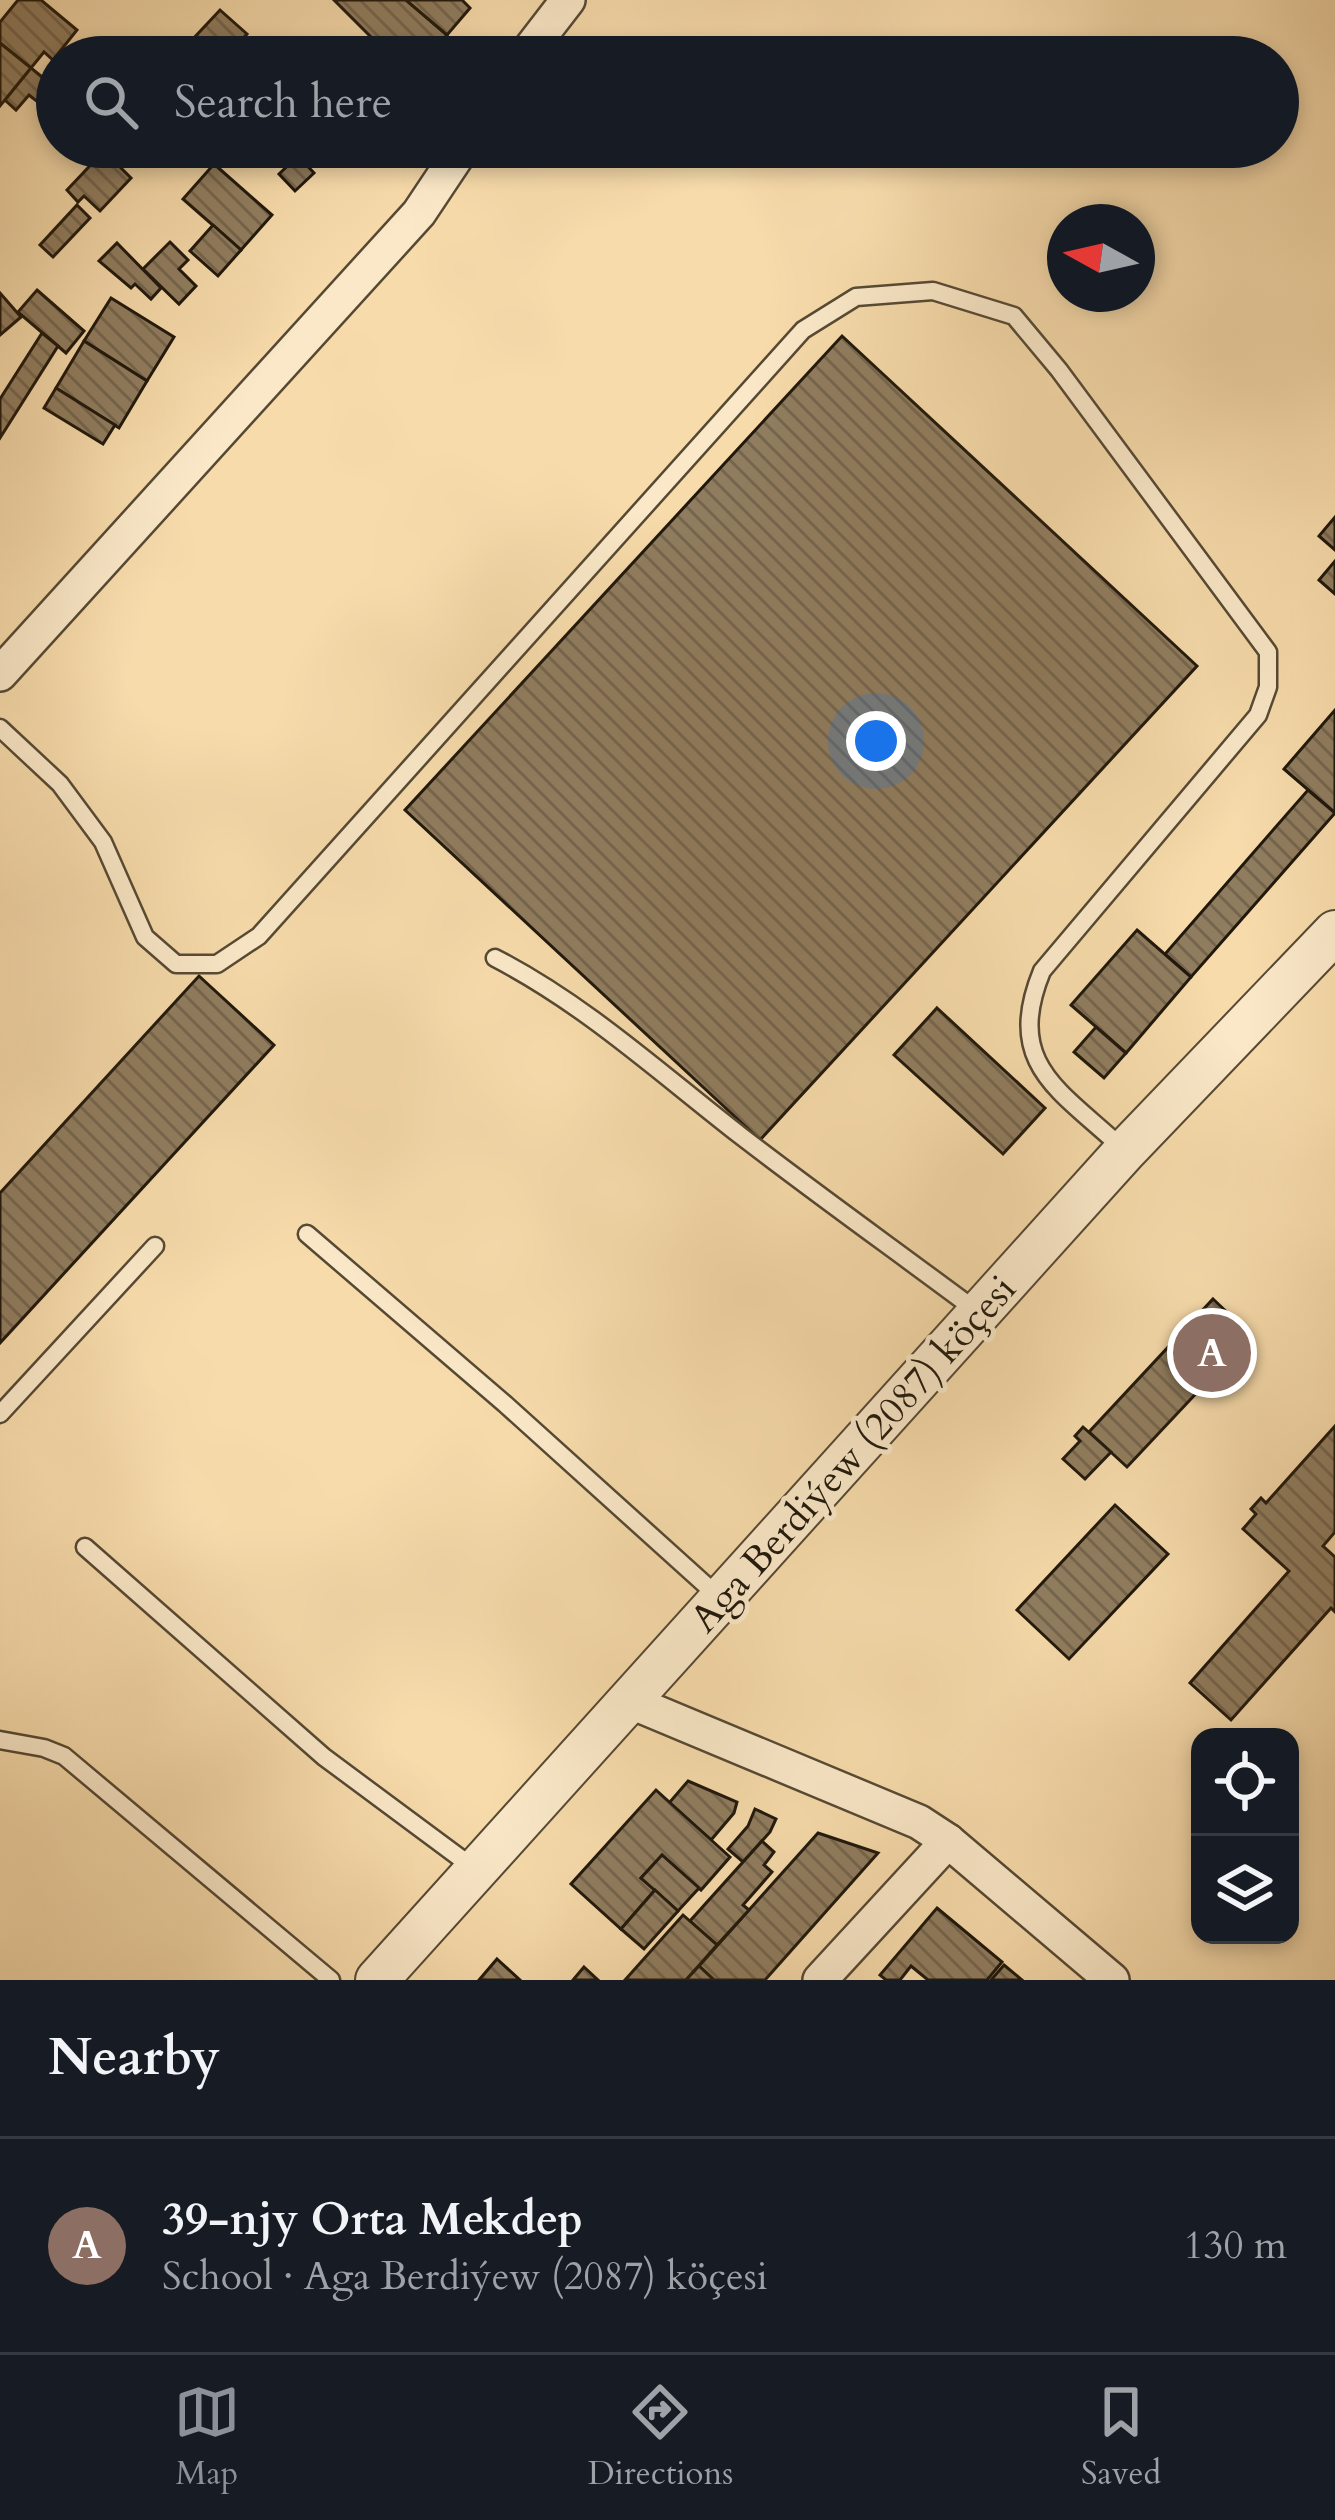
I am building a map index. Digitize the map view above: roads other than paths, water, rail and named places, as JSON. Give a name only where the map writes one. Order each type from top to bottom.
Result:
[{"type":"street","points":[[540,36],[568,0]]},
{"type":"street","points":[[0,674],[418,213],[449,168]]},
{"type":"street","name":"Aga Berdiýew (2087) köçesi","points":[[377,1980],[1125,1150],[1335,932]]},
{"type":"street","points":[[629,1701],[890,1809],[948,1841],[1112,1980]]},
{"type":"street","points":[[820,1980],[948,1841]]},
{"type":"lane","points":[[0,728],[60,784],[103,842],[145,937],[176,964],[217,964],[259,936],[803,330],[856,298],[933,291],[1014,316],[1268,652],[1268,687],[1258,715],[1042,971],[1032,996],[1026,1020],[1040,1070],[1125,1150]]},
{"type":"lane","points":[[495,958],[592,1018],[979,1312]]},
{"type":"lane","points":[[307,1234],[506,1403],[721,1599]]},
{"type":"lane","points":[[0,1414],[155,1246]]},
{"type":"lane","points":[[85,1547],[325,1756],[476,1870]]},
{"type":"lane","points":[[0,1740],[64,1756],[331,1980]]},
{"type":"place","name":"39-njy Orta Mekdep","points":[[1212,1353]]}]
